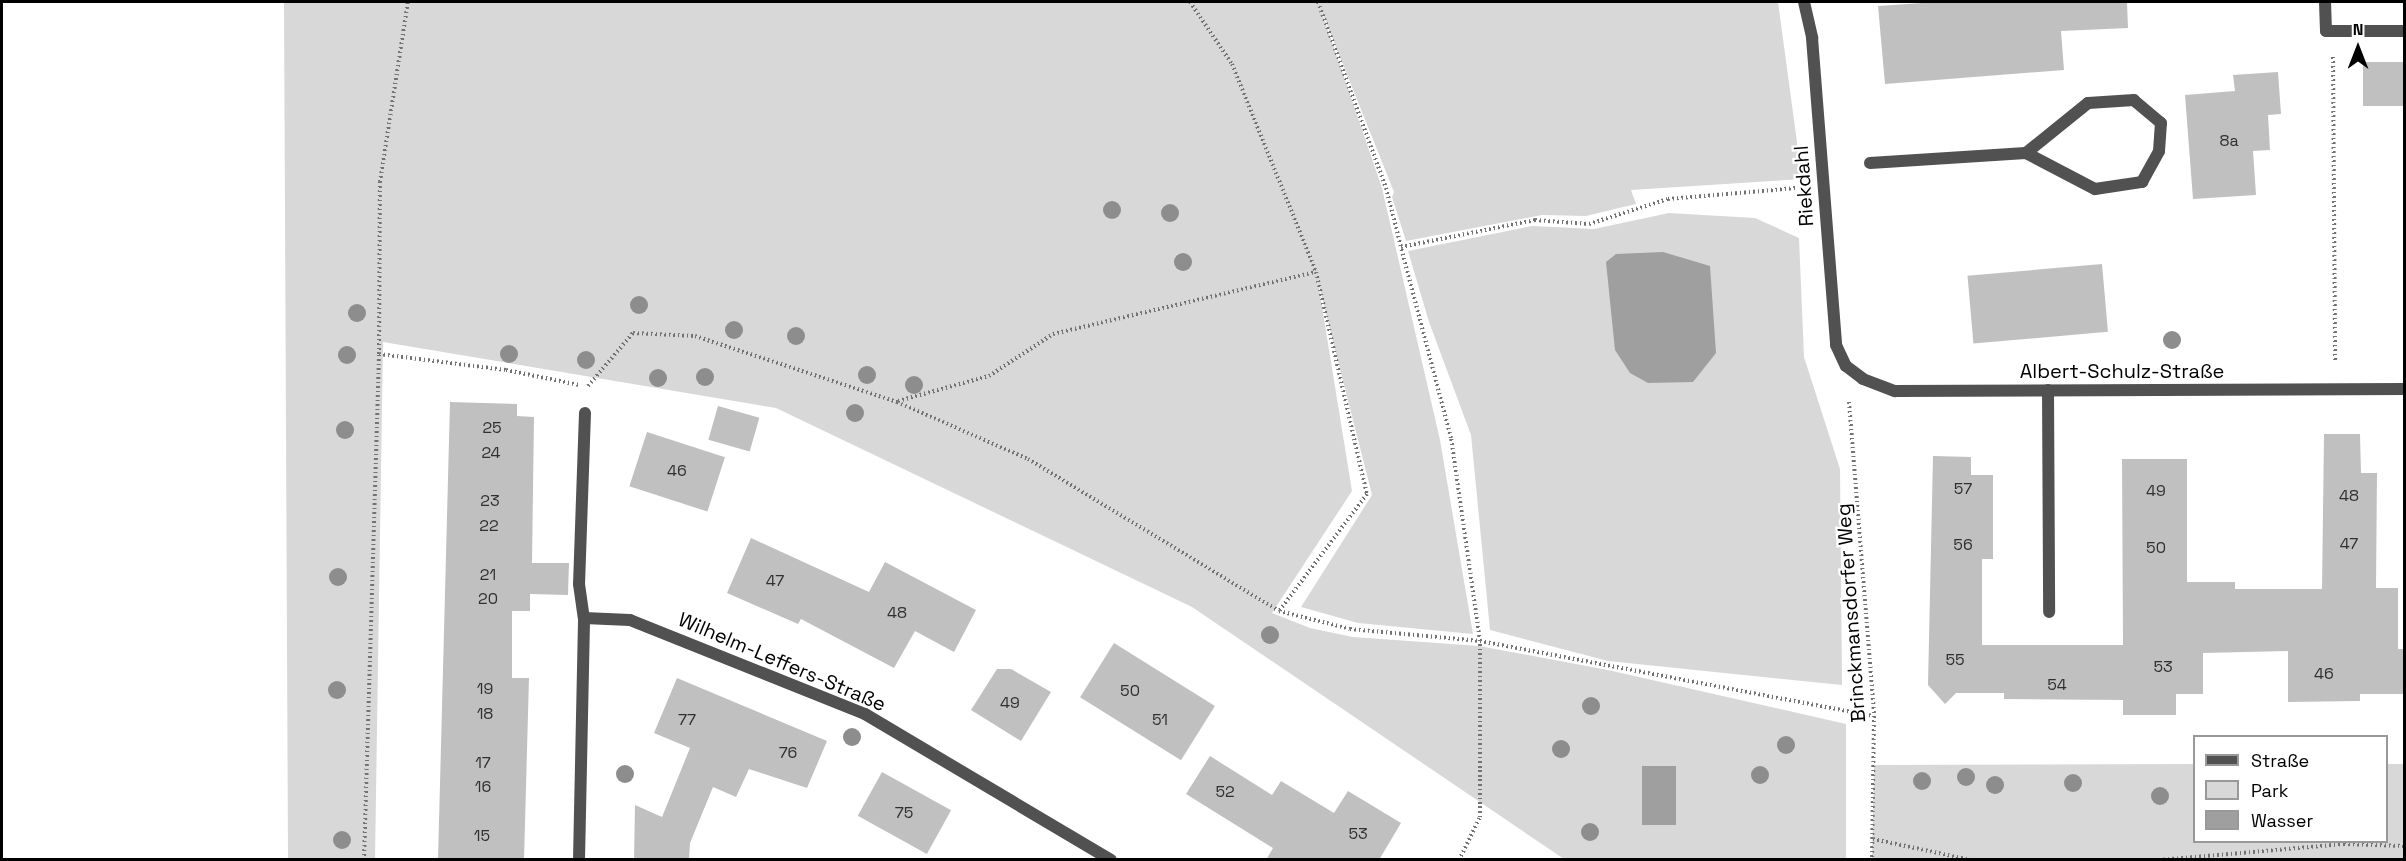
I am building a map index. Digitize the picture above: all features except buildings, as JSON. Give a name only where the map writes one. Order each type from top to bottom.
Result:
[{"type":"street","name":"Riekdahl","points":[[1804,2],[1812,38],[1836,345],[1846,366]]},
{"type":"street","points":[[2325,2],[2326,31],[2404,31]]},
{"type":"street","points":[[1870,163],[2026,153],[2095,189],[2142,182],[2159,151],[2161,123],[2134,100],[2088,103],[2026,153]]},
{"type":"street","name":"Albert-Schulz-Straße","points":[[1846,366],[1863,379],[1895,392],[2404,389]]},
{"type":"street","points":[[2048,390],[2049,612]]},
{"type":"street","points":[[579,860],[584,618],[579,584],[585,413]]},
{"type":"street","name":"Wilhelm-Leffers-Straße","points":[[584,618],[630,620],[865,714],[1111,860]]},
{"type":"path","points":[[364,860],[379,354],[380,182],[408,2]]},
{"type":"path","points":[[1190,2],[1232,64],[1316,272],[1367,494],[1279,611]]},
{"type":"path","points":[[1318,2],[1386,188],[1451,438],[1480,641],[1480,817],[1459,860]]},
{"type":"path","points":[[2326,31],[2334,63],[2336,389]]},
{"type":"path","points":[[1401,247],[1535,220],[1589,224],[1668,199],[1823,186]]},
{"type":"path","points":[[897,402],[989,376],[1053,334],[1316,272]]},
{"type":"path","points":[[379,354],[506,370],[587,387],[633,333],[695,336],[897,402],[1028,459],[1279,611],[1350,629],[1480,641],[1874,716]]},
{"type":"path","name":"Brinckmansdorfer Weg","points":[[1846,366],[1874,716],[1872,860]]},
{"type":"path","points":[[1873,839],[1971,860]]},
{"type":"path","points":[[2159,860],[2344,844],[2404,846]]},
{"type":"green space","points":[[284,2],[1778,2],[1802,179],[1631,190],[1636,204],[1586,216],[1542,215],[1406,241],[1392,197],[1394,192],[1320,7],[1382,188],[1440,440],[1473,634],[1358,623],[1301,607],[1372,495],[1318,282],[1352,491],[1272,613],[1310,628],[1353,637],[1479,646],[1608,670],[1846,724],[1846,859],[1564,859],[1192,607],[776,408],[383,342],[375,859],[288,859]]},
{"type":"green space","points":[[1669,213],[1755,218],[1799,238],[1804,357],[1840,469],[1842,685],[1608,661],[1490,630],[1471,435],[1429,322],[1408,251],[1532,226],[1594,229]]},
{"type":"green space","points":[[2193,764],[2193,843],[2388,843],[2388,764],[2404,764],[2404,859],[1872,859],[1874,765]]},
{"type":"water","points":[[1663,252],[1710,266],[1716,353],[1693,382],[1648,383],[1630,373],[1615,350],[1606,262],[1616,254]]},
{"type":"water","points":[[1642,766],[1676,766],[1676,825],[1642,825]]}]
